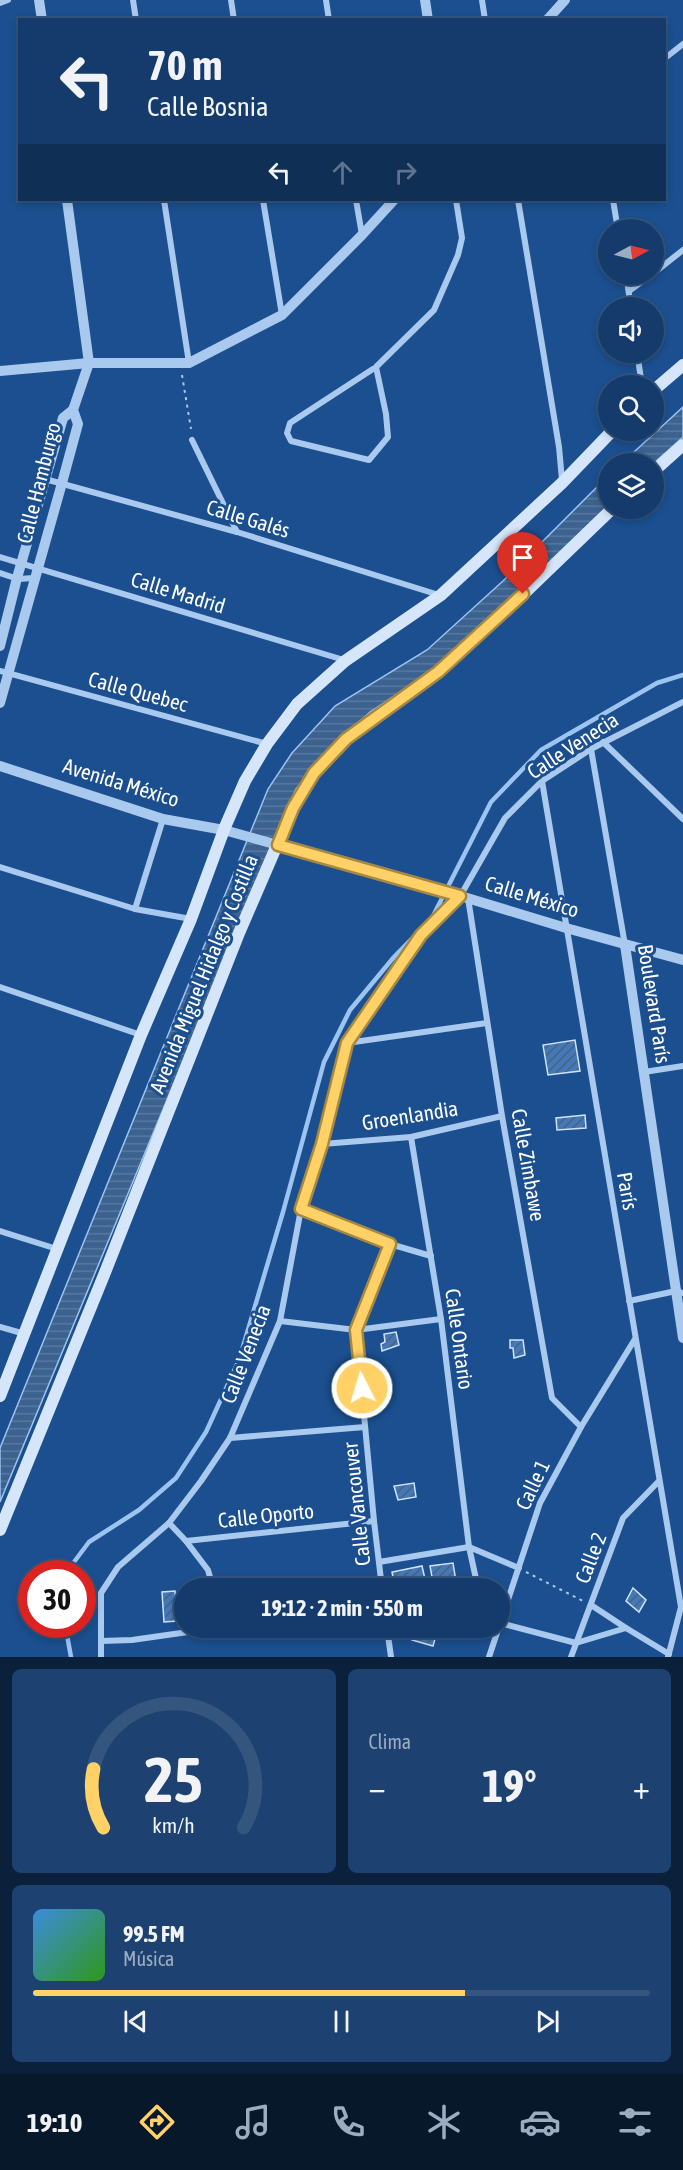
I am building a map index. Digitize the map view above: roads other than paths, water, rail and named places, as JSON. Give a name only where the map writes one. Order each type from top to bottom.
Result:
[{"type":"main road","points":[[664,381],[683,365]]},
{"type":"main road","name":"Avenida Miguel Hidalgo y Costilla","points":[[0,1395],[26,1334],[141,1035],[228,831],[245,781],[267,744],[297,704],[345,661],[441,595],[562,483],[602,441]]},
{"type":"main road","points":[[664,462],[683,445]]},
{"type":"main road","name":"Avenida Miguel Hidalgo y Costilla","points":[[0,1530],[239,933],[293,808],[314,773],[346,739],[438,672],[508,609],[602,519]]},
{"type":"street","points":[[0,3],[8,0]]},
{"type":"street","points":[[39,0],[42,18]]},
{"type":"street","points":[[133,0],[136,18]]},
{"type":"street","points":[[231,0],[234,18]]},
{"type":"street","points":[[326,0],[329,18]]},
{"type":"street","points":[[425,0],[428,18]]},
{"type":"street","points":[[482,0],[485,18]]},
{"type":"street","points":[[549,18],[565,0]]},
{"type":"street","points":[[666,57],[683,44]]},
{"type":"street","points":[[67,201],[89,363]]},
{"type":"street","points":[[164,201],[184,363]]},
{"type":"street","points":[[263,201],[282,315]]},
{"type":"street","points":[[356,201],[362,235]]},
{"type":"street","points":[[0,370],[89,363],[184,363],[282,315],[393,201]]},
{"type":"street","points":[[376,367],[386,414],[388,437],[369,460],[291,441],[287,433],[290,423],[376,367],[434,310],[458,255],[462,238],[456,201]]},
{"type":"street","points":[[518,201],[559,447],[562,483]]},
{"type":"street","points":[[612,201],[616,219]]},
{"type":"street","points":[[664,265],[683,250]]},
{"type":"street","points":[[628,285],[630,297]]},
{"type":"street","points":[[629,291],[637,285]]},
{"type":"street","name":"Calle Hamburgo","points":[[0,646],[21,562],[63,418],[73,410],[89,363]]},
{"type":"street","name":"Calle Hamburgo","points":[[0,703],[4,672],[36,573],[78,423],[73,410]]},
{"type":"street","points":[[192,440],[237,532]]},
{"type":"street","name":"Calle Galés","points":[[45,479],[237,532],[441,595]]},
{"type":"street","name":"Calle Madrid","points":[[0,557],[21,562],[36,573],[345,661]]},
{"type":"street","name":"Calle Madrid","points":[[0,573],[17,578],[36,573]]},
{"type":"street","name":"Calle Quebec","points":[[4,672],[267,744]]},
{"type":"street","name":"Calle Venecia","points":[[101,1657],[101,1593],[118,1567],[169,1523],[230,1438],[280,1321],[301,1209],[322,1144],[347,1043],[421,935],[460,896],[506,818],[542,781],[591,748],[683,702]]},
{"type":"street","points":[[603,742],[683,819]]},
{"type":"street","name":"Boulevard París","points":[[591,748],[680,1292],[683,1338]]},
{"type":"street","name":"Avenida México","points":[[0,766],[164,819],[228,831]]},
{"type":"street","name":"París","points":[[542,781],[681,1607],[669,1655]]},
{"type":"street","points":[[135,909],[164,819]]},
{"type":"street","name":"Calle México","points":[[228,831],[683,960]]},
{"type":"street","points":[[0,867],[135,909],[191,919]]},
{"type":"street","name":"Calle Zimbawe","points":[[460,896],[487,1023],[552,1398],[580,1427]]},
{"type":"street","points":[[0,987],[141,1035]]},
{"type":"street","points":[[347,1043],[487,1023]]},
{"type":"street","points":[[644,1072],[683,1066]]},
{"type":"street","name":"Groenlandia","points":[[322,1144],[411,1137],[502,1116]]},
{"type":"street","name":"Calle Ontario","points":[[411,1137],[441,1319],[469,1547],[476,1578]]},
{"type":"street","points":[[301,1209],[390,1244],[431,1256]]},
{"type":"street","points":[[0,1231],[58,1249]]},
{"type":"street","name":"Calle Vancouver","points":[[381,1578],[356,1330],[390,1244]]},
{"type":"street","points":[[629,1301],[680,1292]]},
{"type":"street","points":[[280,1321],[356,1330],[441,1319]]},
{"type":"street","points":[[0,1327],[26,1334]]},
{"type":"street","name":"Calle 1","points":[[510,1594],[540,1503],[580,1427],[635,1339]]},
{"type":"street","points":[[230,1438],[365,1427]]},
{"type":"street","name":"Calle 2","points":[[571,1657],[623,1518],[659,1481]]},
{"type":"street","name":"Calle Oporto","points":[[186,1541],[374,1521]]},
{"type":"street","points":[[169,1523],[208,1570],[210,1578]]},
{"type":"street","points":[[379,1562],[469,1547],[519,1568]]},
{"type":"street","points":[[591,1605],[669,1655]]},
{"type":"street","points":[[510,1626],[576,1642],[627,1628]]},
{"type":"street","points":[[101,1641],[132,1640],[174,1634]]},
{"type":"street","points":[[388,1638],[391,1657]]},
{"type":"street","name":"Calle 1","points":[[489,1657],[495,1638]]},
{"type":"water","points":[[683,407],[683,437],[664,454],[633,453],[646,441],[664,441],[664,424]]},
{"type":"water","points":[[598,486],[598,516],[500,611],[438,667],[370,712],[329,749],[296,789],[0,1502],[0,1448],[268,789],[292,753],[335,706],[427,650],[503,581]]},
{"type":"waterway","points":[[76,1560],[89,1542],[139,1510],[176,1478],[206,1432],[239,1360],[324,1062],[350,1010],[394,957],[432,918],[491,802],[541,750],[657,683],[683,675]]},
{"type":"waterway","points":[[68,1638],[71,1657]]}]
